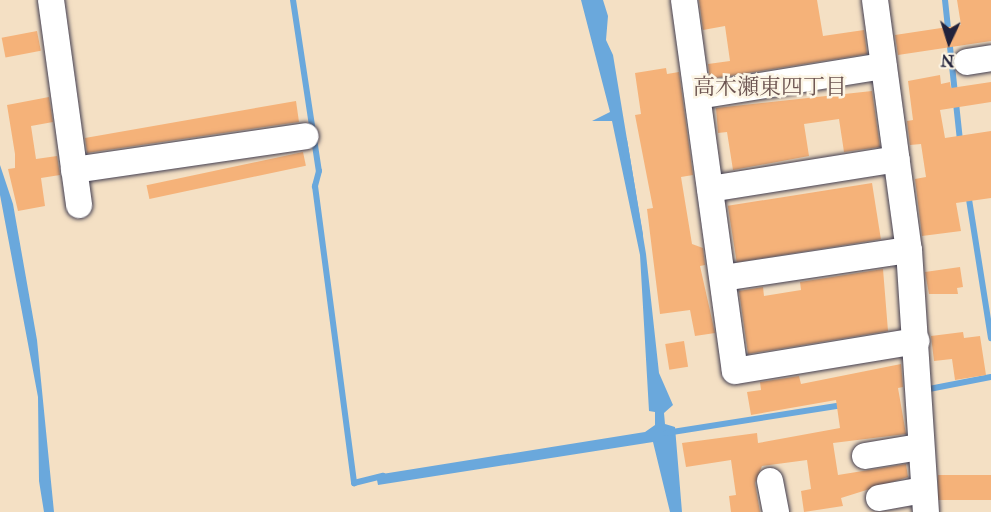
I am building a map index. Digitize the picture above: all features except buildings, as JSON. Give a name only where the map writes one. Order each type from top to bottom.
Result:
[{"type":"street","points":[[51,0],[79,205]]},
{"type":"street","points":[[684,0],[735,371],[917,341]]},
{"type":"street","points":[[875,0],[909,250],[921,390],[920,447],[925,501],[879,498]]},
{"type":"street","points":[[698,96],[884,66]]},
{"type":"street","points":[[74,170],[306,136]]},
{"type":"street","points":[[711,189],[897,159]]},
{"type":"street","points":[[723,278],[909,250]]},
{"type":"street","points":[[866,456],[920,447]]},
{"type":"street","points":[[770,481],[776,512]]},
{"type":"water","points":[[581,0],[603,0],[608,16],[606,40],[613,55],[646,254],[659,373],[673,405],[664,413],[665,424],[675,427],[682,512],[670,512],[653,442],[378,485],[376,475],[645,432],[655,425],[655,412],[649,411],[640,255],[612,121],[592,121],[610,112]]},
{"type":"water","points":[[0,165],[13,204],[37,340],[54,512],[44,512],[39,481],[38,397],[0,195]]},
{"type":"waterway","points":[[293,0],[319,171],[315,186],[354,483],[383,476]]},
{"type":"waterway","points":[[945,0],[960,141]]},
{"type":"waterway","points":[[624,140],[640,235]]},
{"type":"waterway","points":[[968,193],[991,338]]},
{"type":"waterway","points":[[924,390],[991,377]]},
{"type":"waterway","points":[[666,433],[843,405]]},
{"type":"district","name":"高木瀬東四丁目","points":[[770,87]]}]
